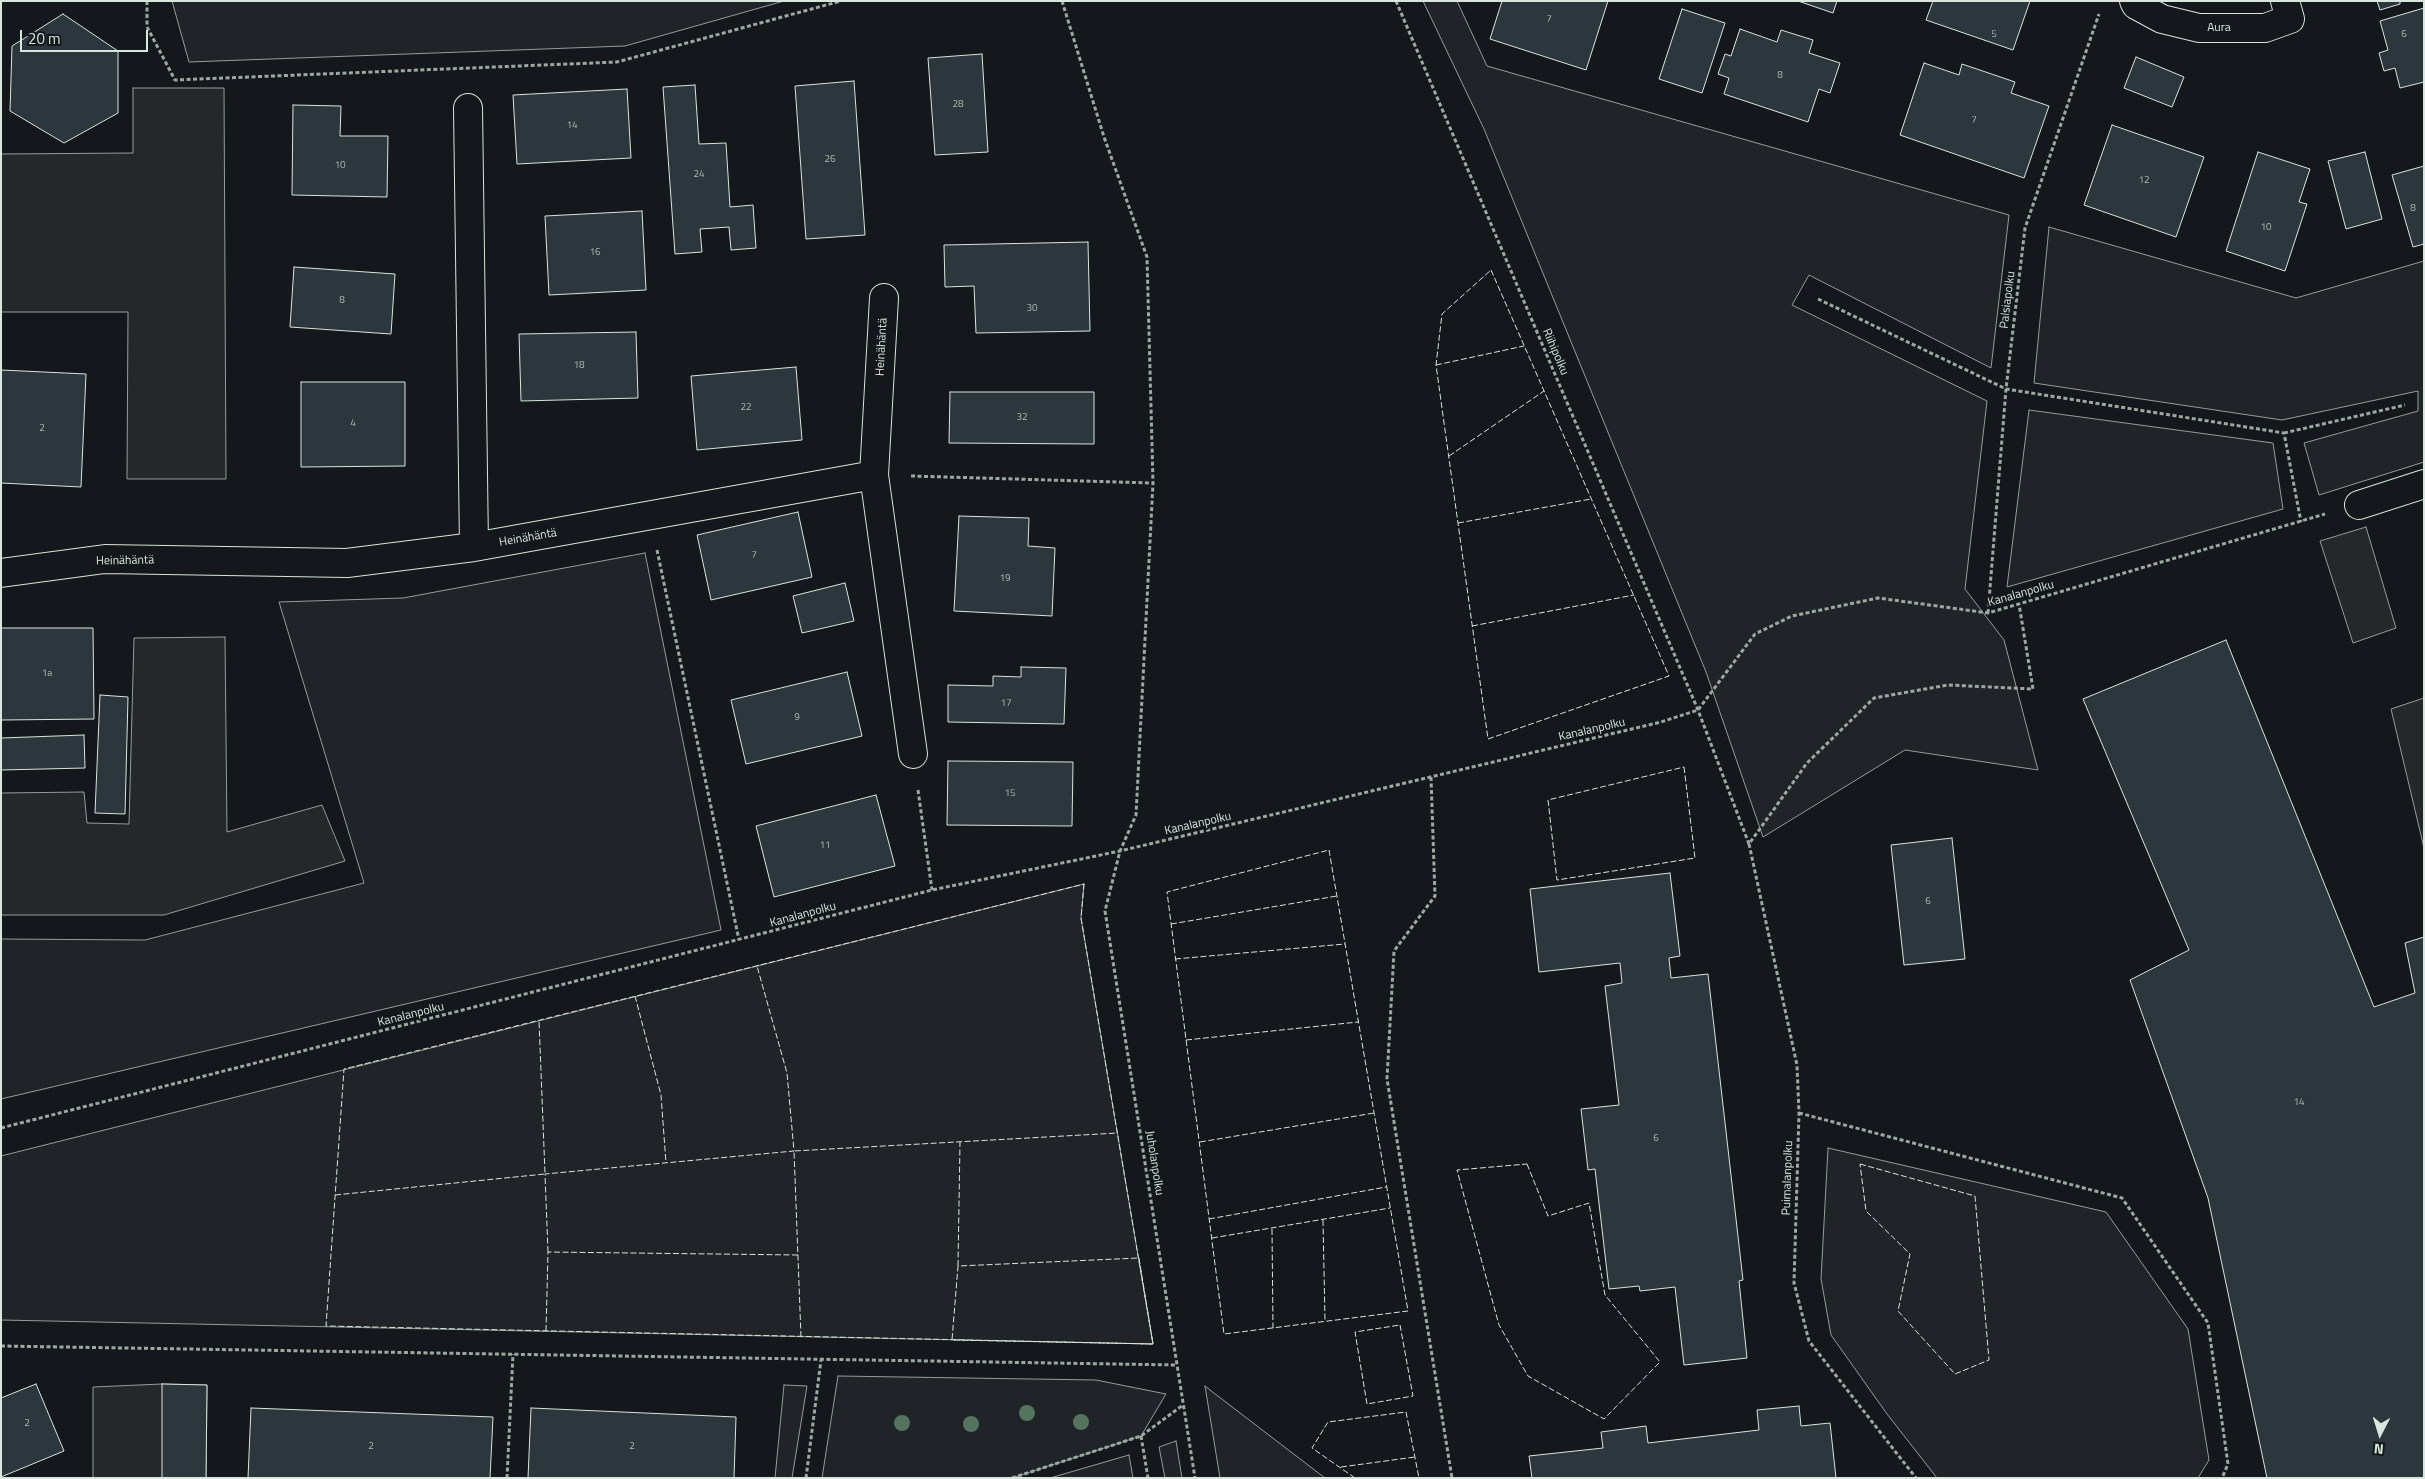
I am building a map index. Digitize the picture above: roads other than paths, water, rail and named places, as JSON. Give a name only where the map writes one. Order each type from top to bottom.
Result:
[{"type":"street","name":"Aura","points":[[2134,1],[2136,5],[2162,19],[2199,28],[2264,28],[2290,19],[2285,1]]},
{"type":"street","points":[[468,108],[474,547]]},
{"type":"street","name":"Heinähäntä","points":[[1,573],[105,560],[347,564],[474,547],[874,475],[884,298]]},
{"type":"street","points":[[874,475],[913,754]]},
{"type":"street","points":[[2359,504],[2424,484]]}]
